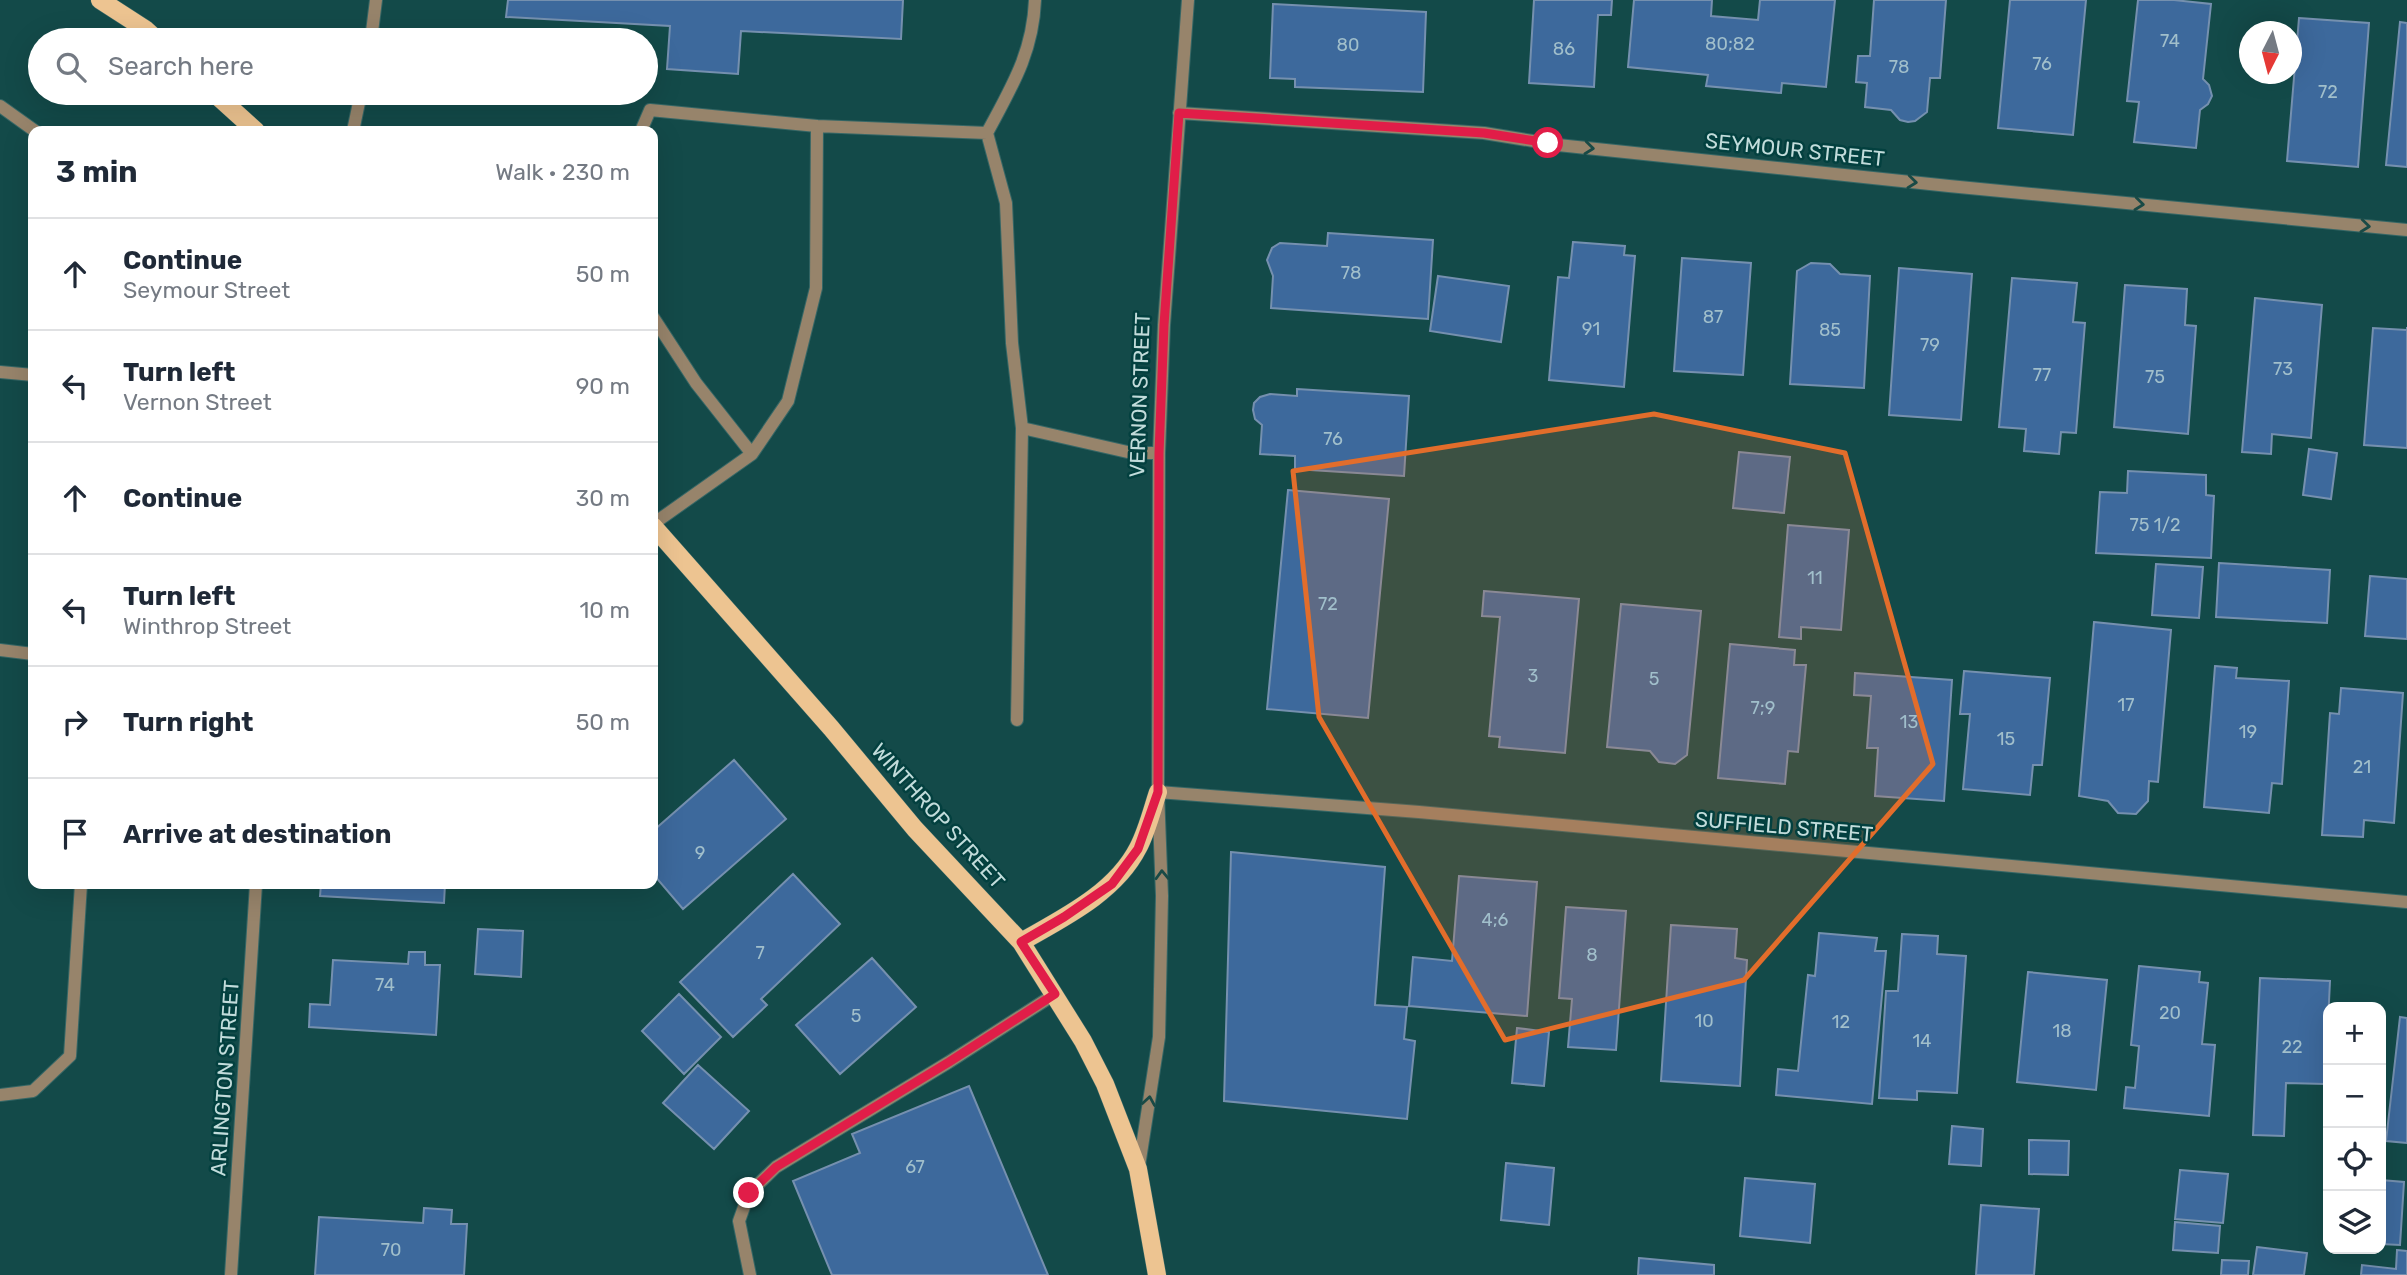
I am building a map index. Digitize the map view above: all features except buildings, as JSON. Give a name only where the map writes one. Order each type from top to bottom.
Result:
[{"type":"main road","points":[[100,0],[143,28]]},
{"type":"main road","points":[[227,105],[250,126]]},
{"type":"main road","name":"WINTHROP STREET","points":[[658,531],[831,728],[915,829],[1021,942],[1083,1041],[1105,1084],[1138,1169]]},
{"type":"main road","points":[[1021,942],[1112,884],[1138,849],[1158,792]]},
{"type":"main road","points":[[1138,1169],[1157,1275]]},
{"type":"street","points":[[372,28],[376,0]]},
{"type":"street","points":[[1017,720],[1022,428],[1013,343],[1006,203],[987,133],[1021,71],[1034,22],[1035,0]]},
{"type":"street","name":"VERNON STREET","points":[[1138,1169],[1159,1037],[1162,897],[1158,792],[1159,453],[1164,325],[1188,0]]},
{"type":"street","points":[[354,126],[358,105]]},
{"type":"street","points":[[0,106],[28,126]]},
{"type":"street","points":[[643,126],[650,110],[817,126],[987,133]]},
{"type":"street","name":"SEYMOUR STREET","points":[[1179,113],[1484,133],[1558,145],[2407,230]]},
{"type":"street","points":[[658,521],[752,454],[788,401],[816,288],[817,126]]},
{"type":"street","points":[[658,325],[696,383],[752,454]]},
{"type":"street","points":[[0,372],[28,375]]},
{"type":"street","points":[[1022,428],[1132,453],[1159,453]]},
{"type":"street","points":[[0,650],[28,653]]},
{"type":"street","name":"SUFFIELD STREET","points":[[1158,792],[1419,812],[2407,902]]},
{"type":"street","points":[[0,1095],[33,1091],[70,1056],[81,889]]},
{"type":"street","name":"ARLINGTON STREET","points":[[231,1275],[256,889]]},
{"type":"street","points":[[750,1275],[739,1221],[749,1193],[776,1167],[1055,994]]},
{"type":"highlighted area","points":[[1654,414],[1845,453],[1933,764],[1744,980],[1505,1040],[1319,717],[1293,471]]},
{"type":"route","points":[[749,1193],[776,1167],[1055,994],[1021,942],[1112,884],[1138,849],[1158,792],[1159,453],[1164,325],[1179,113],[1484,133],[1548,143]]}]
